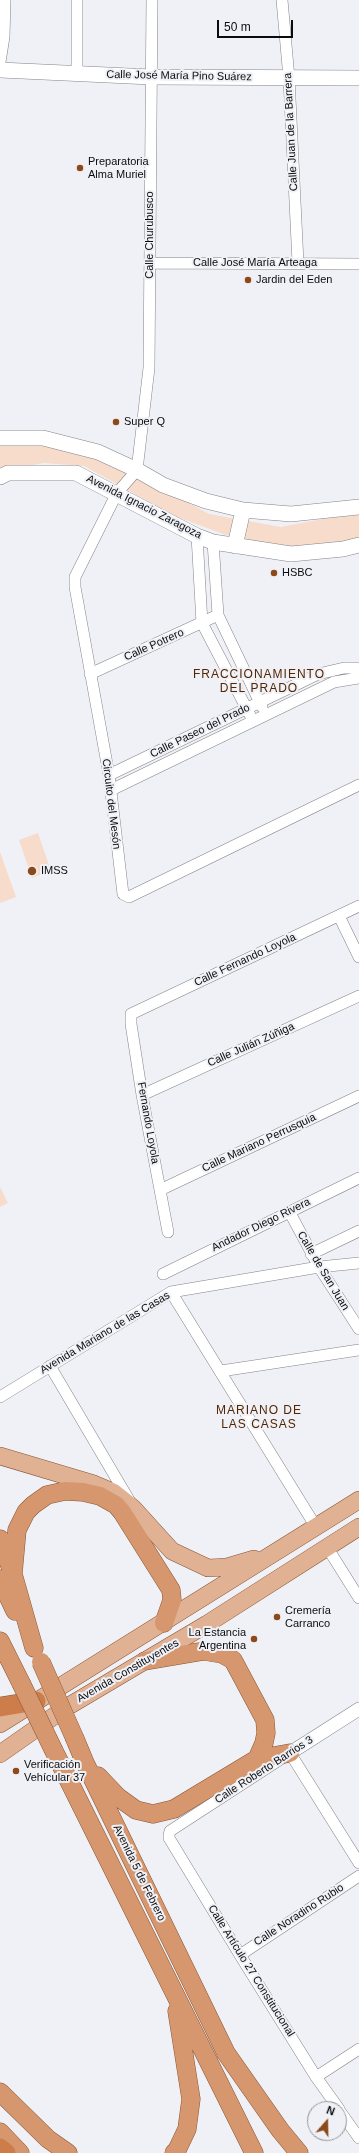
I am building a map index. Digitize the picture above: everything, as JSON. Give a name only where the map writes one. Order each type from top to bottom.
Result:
[{"type":"highway","points":[[7,1576],[18,1530],[26,1512],[32,1505],[40,1499],[56,1492],[74,1491],[96,1495],[109,1500],[122,1512],[171,1590],[172,1600],[164,1623]]},
{"type":"highway","name":"Avenida 5 de Febrero","points":[[0,1539],[7,1576],[38,1655],[85,1762],[226,2053],[280,2130],[299,2153]]},
{"type":"highway","name":"Avenida 5 de Febrero","points":[[0,1641],[254,2153]]},
{"type":"highway","points":[[145,1661],[204,1651],[222,1654],[233,1660],[265,1720],[266,1738],[257,1759]]},
{"type":"highway","points":[[0,1707],[36,1701]]},
{"type":"highway","points":[[85,1762],[118,1797],[136,1810],[153,1814],[174,1809],[257,1759],[290,1753]]},
{"type":"highway","points":[[174,2153],[188,2128],[191,2099],[175,1994]]},
{"type":"highway","points":[[0,2092],[48,2139],[68,2153]]},
{"type":"highway","points":[[0,2098],[52,2153]]},
{"type":"highway","points":[[0,2132],[20,2153]]},
{"type":"highway","points":[[0,2148],[6,2153]]},
{"type":"main road","name":"Calle José María Pino Suárez","points":[[0,70],[151,77],[359,78]]},
{"type":"main road","points":[[0,438],[52,440],[98,452],[137,470],[163,485],[206,501],[242,510],[291,514],[359,507]]},
{"type":"main road","name":"Avenida Ignacio Zaragoza","points":[[0,477],[8,473],[76,473],[197,536],[213,542],[291,554],[343,549],[359,545]]},
{"type":"main road","points":[[235,546],[242,510]]},
{"type":"main road","points":[[0,1456],[94,1484],[113,1492],[133,1508],[172,1551],[208,1568],[227,1568],[277,1551]]},
{"type":"main road","name":"Avenida Constituyentes","points":[[0,1724],[359,1500]]},
{"type":"main road","name":"Avenida Constituyentes","points":[[0,1754],[67,1706],[145,1661],[359,1527]]},
{"type":"street","points":[[0,62],[4,37],[5,0]]},
{"type":"street","points":[[77,0],[77,74]]},
{"type":"street","name":"Calle Churubusco","points":[[137,470],[149,368],[152,0]]},
{"type":"street","name":"Calle Juan de la Barrera","points":[[282,0],[289,78],[298,264]]},
{"type":"street","name":"Calle José María Arteaga","points":[[150,263],[359,264]]},
{"type":"street","name":"Circuito del Mesón","points":[[137,470],[117,493],[75,577],[75,587],[109,775],[123,894],[129,897],[359,786]]},
{"type":"street","points":[[197,536],[202,623],[254,722]]},
{"type":"street","points":[[213,542],[218,615],[265,715]]},
{"type":"street","name":"Calle Potrero","points":[[90,674],[218,615]]},
{"type":"street","name":"Calle Paseo del Prado","points":[[109,775],[318,674],[344,668],[359,668]]},
{"type":"street","name":"Calle Paseo del Prado","points":[[110,790],[254,722],[265,715],[334,682],[359,678]]},
{"type":"street","name":"Calle Fernando Loyola","points":[[131,1014],[359,906]]},
{"type":"street","points":[[339,916],[359,957]]},
{"type":"street","name":"Calle Julián Zúñiga","points":[[142,1095],[359,996]]},
{"type":"street","name":"Fernando Loyola","points":[[131,1014],[131,1024],[142,1095],[168,1232]]},
{"type":"street","name":"Calle Mariano Perrusquia","points":[[160,1190],[359,1096]]},
{"type":"street","name":"Andador Diego Rivera","points":[[164,1274],[289,1211],[359,1178]]},
{"type":"street","name":"Calle de San Juan","points":[[289,1211],[311,1254],[359,1329]]},
{"type":"street","points":[[311,1254],[359,1231]]},
{"type":"street","name":"Avenida Mariano de las Casas","points":[[0,1397],[171,1292],[319,1267],[359,1263]]},
{"type":"street","points":[[171,1292],[316,1527]]},
{"type":"street","points":[[348,1312],[359,1310]]},
{"type":"street","points":[[221,1371],[359,1350]]},
{"type":"street","points":[[50,1366],[133,1508]]},
{"type":"street","points":[[327,1547],[359,1598]]},
{"type":"street","name":"Calle Roberto Barrios 3","points":[[170,1831],[359,1708]]},
{"type":"street","points":[[290,1753],[359,1863]]},
{"type":"street","name":"Calle Artículo 27 Constitucional","points":[[170,1831],[169,1838],[316,2077],[333,2101]]},
{"type":"street","name":"Calle Noradino Rubio","points":[[240,1954],[359,1876]]},
{"type":"street","points":[[316,2077],[359,2050]]},
{"type":"street","name":"Calle Artículo 27 Constitucional","points":[[347,2121],[359,2138]]},
{"type":"shaded area","points":[[53,440],[95,452],[209,514],[281,527],[359,512],[359,538],[306,550],[273,547],[226,535],[175,516],[84,466],[44,463],[0,471],[0,443]]},
{"type":"shaded area","points":[[38,833],[51,871],[32,878],[19,840]]},
{"type":"shaded area","points":[[0,852],[16,897],[0,903]]},
{"type":"shaded area","points":[[0,1187],[8,1203],[0,1207]]},
{"type":"place","name":"Preparatoria Alma Muriel","points":[[80,168]]},
{"type":"place","name":"Jardin del Eden","points":[[248,280]]},
{"type":"place","name":"Super Q","points":[[116,422]]},
{"type":"place","name":"HSBC","points":[[274,573]]},
{"type":"place","name":"IMSS","points":[[32,871]]},
{"type":"place","name":"Cremería Carranco","points":[[277,1617]]},
{"type":"place","name":"La Estancia Argentina","points":[[254,1639]]},
{"type":"place","name":"Verificación Vehícular 37","points":[[16,1771]]},
{"type":"district","name":"FRACCIONAMIENTO DEL PRADO","points":[[259,682]]},
{"type":"district","name":"MARIANO DE LAS CASAS","points":[[259,1418]]}]
